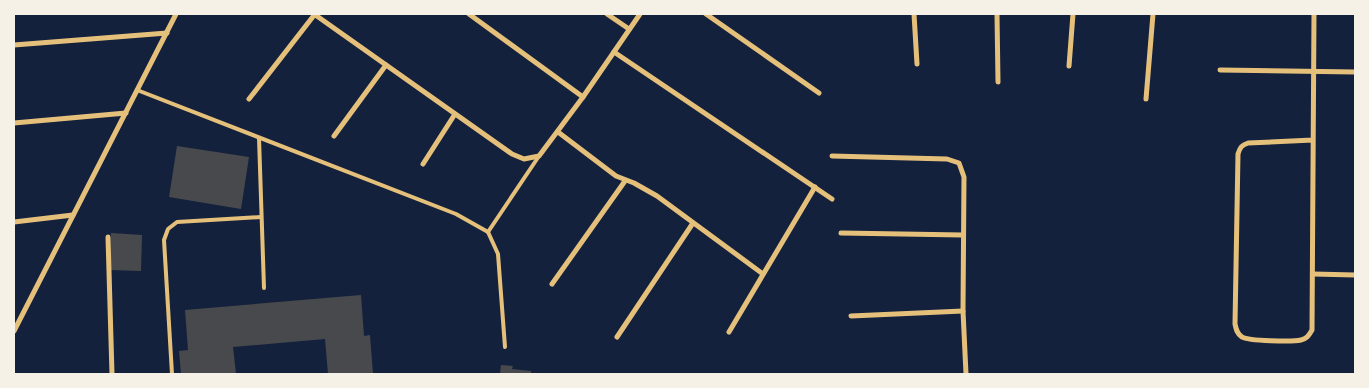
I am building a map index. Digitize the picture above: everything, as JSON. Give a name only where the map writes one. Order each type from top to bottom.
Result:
[{"type":"street","points":[[14,331],[176,14]]},
{"type":"street","points":[[249,99],[314,14],[512,154],[524,159],[539,156],[583,97],[640,14]]},
{"type":"street","points":[[469,14],[583,97]]},
{"type":"street","points":[[608,14],[629,29]]},
{"type":"street","points":[[706,14],[819,93]]},
{"type":"street","points":[[914,14],[917,64]]},
{"type":"street","points":[[997,14],[998,82]]},
{"type":"street","points":[[1069,66],[1073,14]]},
{"type":"street","points":[[1146,99],[1153,14]]},
{"type":"street","points":[[1313,140],[1248,143],[1240,148],[1238,154],[1235,324],[1237,332],[1243,338],[1251,340],[1300,341],[1308,337],[1312,330],[1314,14]]},
{"type":"street","points":[[14,45],[167,33]]},
{"type":"street","points":[[614,52],[832,199]]},
{"type":"street","points":[[334,136],[386,65]]},
{"type":"street","points":[[1220,70],[1355,72]]},
{"type":"street","points":[[14,123],[126,113]]},
{"type":"street","points":[[423,164],[455,114]]},
{"type":"street","points":[[558,132],[616,176],[634,183],[656,196],[763,274]]},
{"type":"street","points":[[832,156],[947,159],[959,162],[964,177],[963,311],[966,374]]},
{"type":"street","points":[[552,284],[625,181]]},
{"type":"street","points":[[729,332],[815,187]]},
{"type":"street","points":[[14,222],[73,215]]},
{"type":"street","points":[[617,337],[693,223]]},
{"type":"street","points":[[841,233],[964,234]]},
{"type":"street","points":[[108,237],[112,374]]},
{"type":"street","points":[[1313,274],[1355,275]]},
{"type":"street","points":[[851,316],[963,311]]},
{"type":"lane","points":[[137,90],[456,214],[488,232],[498,254],[505,347]]},
{"type":"lane","points":[[259,138],[264,288]]},
{"type":"lane","points":[[488,232],[539,156]]},
{"type":"lane","points":[[172,374],[164,240],[168,228],[177,222],[261,217]]},
{"type":"building","points":[[177,146],[249,157],[241,209],[169,197]]},
{"type":"building","points":[[111,233],[142,235],[141,271],[110,270]]},
{"type":"building","points":[[361,295],[364,336],[370,335],[373,374],[328,374],[325,339],[233,347],[236,374],[181,374],[179,351],[188,350],[185,310]]},
{"type":"building","points":[[501,365],[513,366],[512,369],[531,371],[531,374],[500,374]]}]
